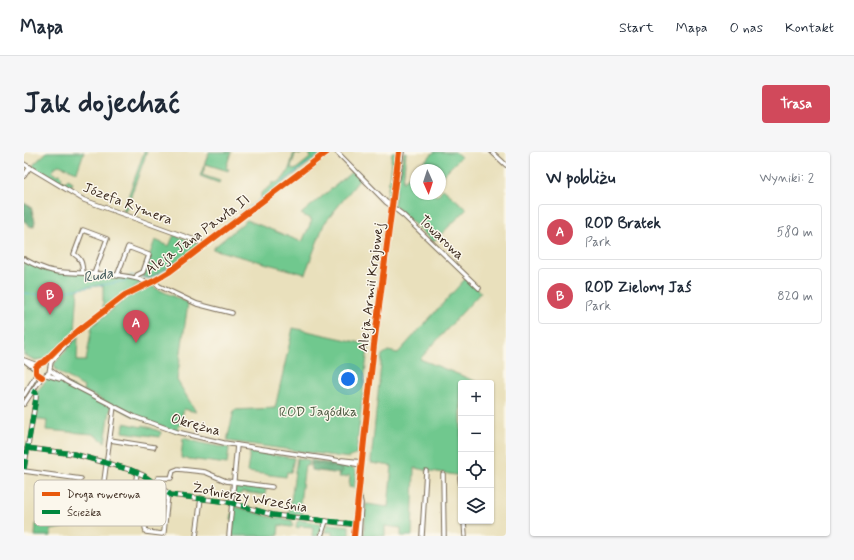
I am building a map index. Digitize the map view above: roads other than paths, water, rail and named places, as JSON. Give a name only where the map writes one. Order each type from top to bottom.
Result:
[{"type":"street","name":"Aleja Jana Pawła II","points":[[44,362],[78,331],[125,295],[169,272],[327,152]]},
{"type":"street","name":"Towarowa","points":[[337,152],[392,207],[403,215],[479,288]]},
{"type":"street","name":"Aleja Armii Krajowej","points":[[396,182],[395,178],[399,152]]},
{"type":"street","name":"Aleja Armii Krajowej","points":[[354,536],[374,345],[392,207],[402,152]]},
{"type":"street","points":[[492,152],[506,165]]},
{"type":"street","name":"Józefa Rymera","points":[[24,164],[84,200],[200,242],[204,246]]},
{"type":"street","points":[[24,176],[30,167]]},
{"type":"street","points":[[83,273],[82,262],[79,257],[74,254],[83,230],[107,239],[94,274]]},
{"type":"street","points":[[117,276],[128,247],[149,255],[143,272],[137,274],[136,278]]},
{"type":"street","points":[[24,259],[49,270],[136,278],[144,280],[148,284]]},
{"type":"street","points":[[154,281],[159,286],[192,301],[232,313]]},
{"type":"street","name":"Aleja Jana Pawła II","points":[[50,368],[51,362],[78,331]]},
{"type":"street","points":[[24,360],[37,365],[44,362],[50,368],[47,375],[42,377],[24,404]]},
{"type":"street","points":[[24,360],[42,377]]},
{"type":"street","points":[[24,395],[34,379],[37,365]]},
{"type":"street","name":"Okrężna","points":[[50,368],[66,382]]},
{"type":"street","name":"Okrężna","points":[[47,375],[66,382],[135,417],[175,432],[237,445],[361,464]]},
{"type":"street","points":[[32,391],[37,395],[24,470],[81,479]]},
{"type":"street","points":[[105,480],[114,406]]},
{"type":"street","points":[[110,440],[154,447]]},
{"type":"street","points":[[229,536],[237,445]]},
{"type":"street","points":[[27,448],[74,454],[137,472],[149,480]]},
{"type":"street","points":[[360,477],[358,469],[351,462],[359,457],[364,448]]},
{"type":"street","points":[[157,480],[158,478],[171,478],[173,471],[178,469],[205,472],[221,479],[233,482],[272,487]]},
{"type":"street","points":[[422,536],[426,471]]},
{"type":"street","points":[[136,480],[137,472]]},
{"type":"street","points":[[443,474],[444,536]]},
{"type":"street","name":"Aleja Armii Krajowej","points":[[358,490],[361,503],[358,536]]},
{"type":"street","points":[[166,513],[168,494]]},
{"type":"street","name":"Żołnierzy Września","points":[[168,494],[231,503],[273,515],[360,525]]},
{"type":"street","points":[[196,536],[201,498]]},
{"type":"street","points":[[321,536],[326,521]]},
{"type":"street","points":[[464,524],[465,536]]},
{"type":"street","points":[[145,527],[146,532],[162,534],[164,532],[165,526]]},
{"type":"waterway","points":[[204,243],[320,154]]},
{"type":"waterway","points":[[139,277],[150,279],[177,263],[200,246]]},
{"type":"waterway","points":[[130,275],[135,276]]},
{"type":"waterway","name":"Ruda","points":[[24,293],[42,295],[114,283],[127,280],[128,278]]},
{"type":"place","name":"ROD Zielony Jaś","points":[[50,315]]},
{"type":"place","name":"ROD Bratek","points":[[136,343]]},
{"type":"park label","name":"ROD Jagódka","points":[[318,411]]}]
